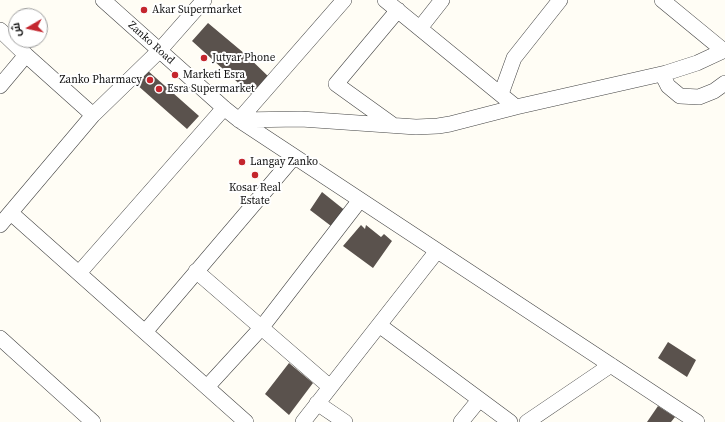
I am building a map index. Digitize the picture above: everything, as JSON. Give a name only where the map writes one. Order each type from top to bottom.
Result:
[{"type":"street","name":"Zanko Road","points":[[103,0],[239,120],[697,422]]},
{"type":"street","points":[[0,225],[93,115],[159,51],[204,0]]},
{"type":"street","points":[[239,120],[344,0]]},
{"type":"street","points":[[385,0],[516,106]]},
{"type":"street","points":[[420,28],[442,0]]},
{"type":"street","points":[[501,94],[514,58],[561,0],[569,2],[571,0]]},
{"type":"street","points":[[239,120],[316,119],[394,126],[416,127],[444,125],[516,106],[662,74],[697,63],[724,50],[662,0]]},
{"type":"street","points":[[394,126],[336,84],[398,10]]},
{"type":"street","points":[[0,30],[93,115]]},
{"type":"street","points":[[0,86],[26,55]]},
{"type":"street","points":[[662,74],[668,86],[680,96],[699,97],[714,91],[725,83]]},
{"type":"street","points":[[79,274],[224,108]]},
{"type":"street","points":[[145,332],[294,157]]},
{"type":"street","points":[[207,387],[262,327],[360,200]]},
{"type":"street","points":[[11,213],[246,422]]},
{"type":"street","points":[[303,422],[437,251]]},
{"type":"street","points":[[196,271],[330,387]]},
{"type":"street","points":[[379,325],[510,422]]},
{"type":"street","points":[[0,338],[93,422]]},
{"type":"street","points":[[527,422],[611,365]]},
{"type":"street","points":[[462,422],[479,400]]},
{"type":"street","points":[[317,403],[345,422]]},
{"type":"building","points":[[208,23],[245,54],[271,79],[255,98],[192,41]]},
{"type":"building","points":[[147,70],[199,116],[187,129],[136,84]]},
{"type":"building","points":[[322,192],[347,212],[335,229],[310,210]]},
{"type":"building","points":[[361,225],[365,229],[366,225],[381,237],[384,234],[392,241],[373,268],[343,246]]},
{"type":"building","points":[[668,342],[696,360],[687,377],[658,358]]},
{"type":"building","points":[[289,363],[313,383],[289,415],[265,394]]},
{"type":"building","points":[[658,406],[675,417],[671,422],[647,422]]},
{"type":"place","name":"Akar Supermarket","points":[[144,10]]},
{"type":"place","name":"Jutyar Phone","points":[[204,58]]},
{"type":"place","name":"Marketi Esra","points":[[175,75]]},
{"type":"place","name":"Zanko Pharmacy","points":[[150,80]]},
{"type":"place","name":"Esra Supermarket","points":[[159,89]]},
{"type":"place","name":"Langay Zanko","points":[[242,162]]},
{"type":"place","name":"Kosar Real Estate","points":[[255,175]]}]
